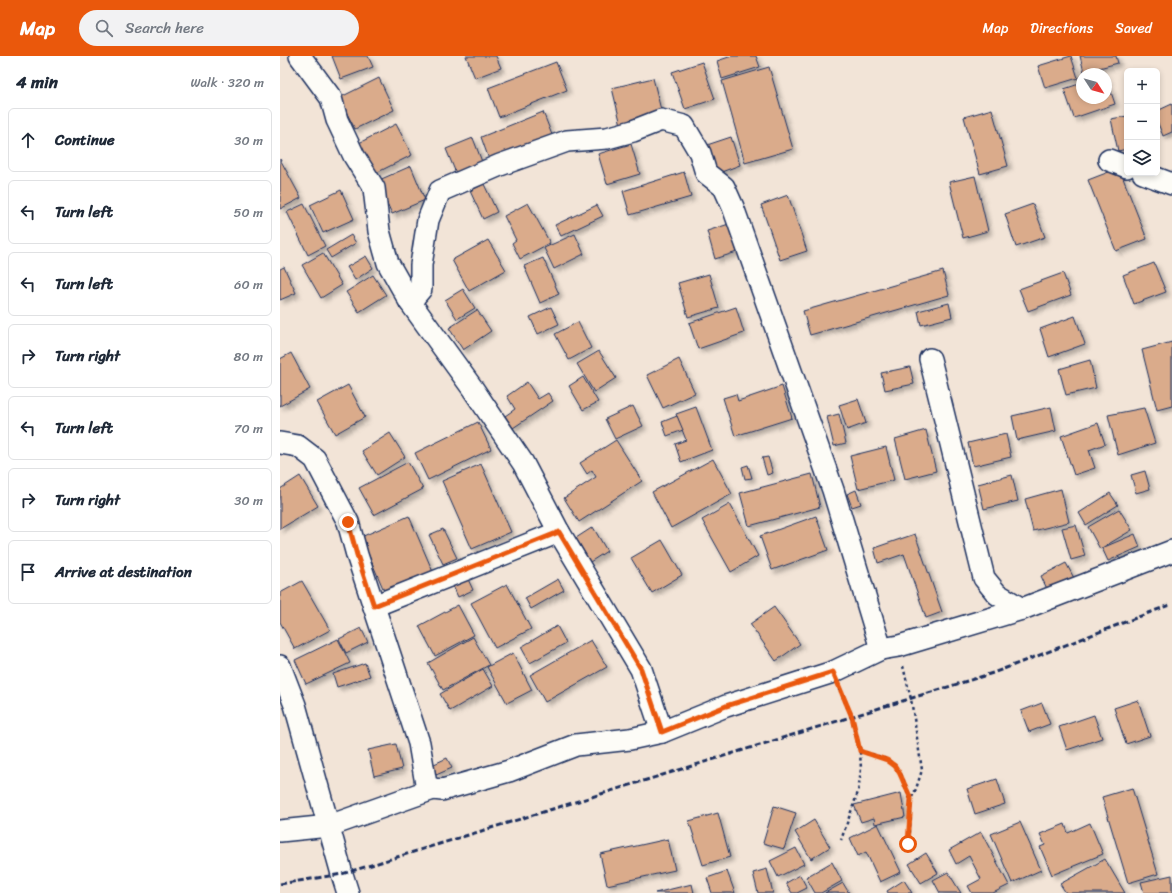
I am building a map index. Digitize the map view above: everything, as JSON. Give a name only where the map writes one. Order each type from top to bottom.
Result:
[{"type":"street","points":[[300,56],[331,98],[337,120],[354,156],[374,188],[379,231],[388,263],[410,302],[523,463],[559,532],[641,669],[662,732]]},
{"type":"street","points":[[410,302],[421,289],[421,265],[428,220],[440,191],[500,166],[567,141],[607,138],[633,131],[661,120],[684,126],[700,153],[706,174],[724,187],[733,207],[890,648]]},
{"type":"street","points":[[1151,176],[1172,184]]},
{"type":"street","points":[[930,359],[984,578],[996,594],[1022,609]]},
{"type":"street","points":[[280,443],[298,446],[315,459],[348,522],[357,555],[419,743],[426,784],[433,789]]},
{"type":"street","points":[[374,606],[559,532]]},
{"type":"street","points":[[280,831],[329,826],[433,789],[442,790],[509,771],[576,745],[630,739],[662,732],[726,706],[833,672],[890,648],[1022,609],[1172,551]]},
{"type":"street","points":[[280,666],[295,705],[348,893]]},
{"type":"path","points":[[890,648],[911,699],[922,770],[911,799],[908,844]]},
{"type":"path","points":[[833,672],[852,717],[860,751],[861,769],[858,792],[841,840]]},
{"type":"path","points":[[860,751],[887,760],[895,766],[911,799]]},
{"type":"building","points":[[332,56],[368,56],[373,67],[341,79]]},
{"type":"building","points":[[466,56],[496,56],[501,68],[475,78]]},
{"type":"building","points":[[732,56],[756,56],[760,67],[722,79],[717,61]]},
{"type":"building","points":[[1071,56],[1076,72],[1076,79],[1045,88],[1038,66]]},
{"type":"building","points":[[1080,56],[1116,56],[1118,63],[1099,68],[1083,68]]},
{"type":"building","points":[[556,62],[567,90],[499,117],[488,88]]},
{"type":"building","points":[[702,62],[715,99],[685,109],[672,72]]},
{"type":"building","points":[[769,67],[793,149],[745,163],[722,81]]},
{"type":"building","points":[[379,78],[394,110],[355,129],[339,98]]},
{"type":"building","points":[[653,78],[662,114],[621,125],[612,88]]},
{"type":"building","points":[[1076,85],[1076,104],[1112,104],[1112,95],[1115,104],[1074,118],[1064,89]]},
{"type":"building","points":[[1172,104],[1172,132],[1163,136],[1160,128],[1160,110]]},
{"type":"building","points":[[992,109],[1008,166],[980,174],[964,117]]},
{"type":"building","points":[[543,112],[554,140],[491,165],[481,137]]},
{"type":"building","points":[[1124,117],[1124,150],[1118,151],[1111,119]]},
{"type":"building","points":[[396,124],[412,155],[372,175],[357,144]]},
{"type":"building","points":[[731,137],[740,165],[716,174],[707,145]]},
{"type":"building","points":[[473,138],[484,167],[458,178],[446,149]]},
{"type":"building","points":[[631,144],[640,174],[607,184],[598,154]]},
{"type":"building","points":[[280,159],[301,198],[280,209]]},
{"type":"building","points":[[411,166],[425,200],[392,214],[377,181]]},
{"type":"building","points":[[1119,168],[1147,239],[1116,251],[1088,180]]},
{"type":"building","points":[[684,172],[691,197],[630,215],[623,191]]},
{"type":"building","points":[[975,176],[988,231],[963,238],[949,182]]},
{"type":"building","points":[[484,184],[497,212],[483,219],[470,191]]},
{"type":"building","points":[[341,190],[354,219],[323,233],[310,205]]},
{"type":"building","points":[[788,195],[807,251],[780,260],[761,205]]},
{"type":"building","points":[[528,203],[550,243],[520,259],[512,243],[516,240],[504,216]]},
{"type":"building","points":[[304,204],[325,246],[308,255],[287,212]]},
{"type":"building","points":[[1033,204],[1045,237],[1016,247],[1005,214]]},
{"type":"building","points":[[597,205],[603,216],[561,236],[555,225]]},
{"type":"building","points":[[729,224],[737,252],[715,259],[707,231]]},
{"type":"building","points":[[575,234],[584,254],[554,269],[544,248]]},
{"type":"building","points":[[351,235],[356,243],[331,258],[326,250]]},
{"type":"building","points":[[488,240],[506,270],[469,291],[452,260]]},
{"type":"building","points":[[323,253],[342,285],[321,298],[302,265]]},
{"type":"building","points":[[366,256],[373,268],[355,280],[347,267]]},
{"type":"building","points":[[543,258],[559,294],[540,303],[524,266]]},
{"type":"building","points":[[1154,263],[1166,292],[1134,304],[1123,275]]},
{"type":"building","points":[[284,267],[296,293],[280,300],[280,269]]},
{"type":"building","points":[[943,271],[949,295],[810,335],[803,311]]},
{"type":"building","points":[[1063,273],[1071,295],[1028,311],[1019,289]]},
{"type":"building","points":[[709,274],[719,308],[688,317],[678,283]]},
{"type":"building","points":[[373,275],[386,295],[359,312],[346,292]]},
{"type":"building","points":[[463,289],[475,308],[457,319],[445,300]]},
{"type":"building","points":[[949,303],[952,317],[921,325],[918,311]]},
{"type":"building","points":[[551,307],[559,324],[538,334],[530,317]]},
{"type":"building","points":[[736,307],[744,333],[698,349],[689,323]]},
{"type":"building","points":[[477,310],[491,331],[463,350],[449,328]]},
{"type":"building","points":[[1075,316],[1085,344],[1049,357],[1040,329]]},
{"type":"building","points":[[578,322],[591,348],[569,360],[555,334]]},
{"type":"building","points":[[1172,342],[1172,406],[1157,410],[1142,350]]},
{"type":"building","points":[[599,351],[616,378],[594,392],[577,364]]},
{"type":"building","points":[[291,353],[310,389],[280,406],[280,359]]},
{"type":"building","points":[[679,359],[695,393],[663,408],[647,375]]},
{"type":"building","points":[[1090,360],[1096,388],[1066,395],[1059,369]]},
{"type":"building","points":[[910,367],[914,384],[885,390],[881,373]]},
{"type":"building","points":[[583,377],[598,402],[583,410],[569,386]]},
{"type":"building","points":[[527,382],[538,399],[548,393],[553,401],[513,428],[505,416],[515,409],[507,396]]},
{"type":"building","points":[[348,385],[365,417],[335,434],[317,402]]},
{"type":"building","points":[[782,386],[792,418],[735,436],[723,398],[736,394],[738,401]]},
{"type":"building","points":[[858,399],[866,423],[847,430],[839,405]]},
{"type":"building","points":[[633,406],[643,426],[615,439],[605,419]]},
{"type":"building","points":[[696,407],[712,450],[681,462],[675,444],[686,440],[676,414]]},
{"type":"building","points":[[1051,407],[1056,431],[1017,440],[1012,416]]},
{"type":"building","points":[[1144,408],[1155,443],[1118,455],[1108,415]]},
{"type":"building","points":[[839,414],[846,443],[834,446],[827,417]]},
{"type":"building","points":[[677,416],[683,430],[667,436],[662,422]]},
{"type":"building","points":[[478,422],[491,449],[428,480],[415,453]]},
{"type":"building","points":[[1098,423],[1105,444],[1089,450],[1095,468],[1074,475],[1061,436]]},
{"type":"building","points":[[926,430],[936,471],[905,479],[895,439]]},
{"type":"building","points":[[390,433],[405,457],[377,475],[362,451]]},
{"type":"building","points":[[1006,434],[1011,457],[973,466],[968,443]]},
{"type":"building","points":[[616,440],[642,481],[579,522],[564,498],[596,477],[592,470],[587,474],[580,463]]},
{"type":"building","points":[[886,447],[894,480],[858,489],[850,456]]},
{"type":"building","points":[[768,457],[773,473],[767,475],[762,458]]},
{"type":"building","points":[[713,459],[732,494],[671,528],[652,492]]},
{"type":"building","points":[[408,462],[423,489],[374,515],[359,488]]},
{"type":"building","points":[[481,464],[511,532],[472,549],[442,481]]},
{"type":"building","points":[[748,465],[752,478],[745,479],[742,467]]},
{"type":"building","points":[[1145,471],[1150,489],[1136,493],[1131,475]]},
{"type":"building","points":[[812,474],[820,507],[749,526],[740,493]]},
{"type":"building","points":[[1012,475],[1018,501],[984,509],[978,484]]},
{"type":"building","points":[[300,476],[318,506],[280,529],[280,489]]},
{"type":"building","points":[[1061,489],[1069,522],[1033,531],[1025,499]]},
{"type":"building","points":[[856,490],[861,504],[852,507],[847,494]]},
{"type":"building","points":[[1110,493],[1118,505],[1086,525],[1079,513]]},
{"type":"building","points":[[730,504],[758,556],[731,572],[702,520]]},
{"type":"building","points":[[1119,509],[1132,530],[1100,549],[1088,527]]},
{"type":"building","points":[[409,516],[433,572],[385,593],[361,537]]},
{"type":"building","points":[[816,516],[828,550],[772,570],[760,536]]},
{"type":"building","points":[[1076,525],[1085,556],[1071,560],[1062,528]]},
{"type":"building","points":[[593,527],[607,551],[590,562],[576,538]]},
{"type":"building","points":[[443,529],[457,558],[443,564],[429,535]]},
{"type":"building","points":[[915,534],[942,612],[926,618],[904,554],[878,563],[874,548]]},
{"type":"building","points":[[1135,534],[1140,547],[1108,561],[1102,548]]},
{"type":"building","points":[[662,540],[682,575],[652,593],[631,558]]},
{"type":"building","points":[[1066,563],[1074,578],[1048,591],[1041,576]]},
{"type":"building","points":[[467,577],[473,590],[458,597],[452,584]]},
{"type":"building","points":[[558,579],[564,590],[531,609],[525,598]]},
{"type":"building","points":[[302,581],[330,630],[295,649],[280,622],[280,593]]},
{"type":"building","points":[[507,584],[531,629],[495,648],[471,603]]},
{"type":"building","points":[[458,605],[474,635],[435,656],[419,626]]},
{"type":"building","points":[[774,607],[800,644],[776,661],[750,624]]},
{"type":"building","points":[[557,626],[566,643],[530,663],[521,647]]},
{"type":"building","points":[[361,628],[368,642],[346,653],[339,639]]},
{"type":"building","points":[[473,637],[489,665],[443,690],[428,663]]},
{"type":"building","points":[[338,639],[350,663],[306,684],[295,660]]},
{"type":"building","points":[[591,640],[607,667],[545,702],[530,675]]},
{"type":"building","points":[[513,653],[532,690],[507,703],[487,667]]},
{"type":"building","points":[[365,663],[370,676],[337,687],[333,674]]},
{"type":"building","points":[[483,669],[493,686],[450,711],[440,694]]},
{"type":"building","points":[[1138,700],[1150,736],[1126,744],[1114,708]]},
{"type":"building","points":[[1042,703],[1050,724],[1029,732],[1021,711]]},
{"type":"building","points":[[1094,715],[1102,738],[1067,750],[1059,727]]},
{"type":"building","points":[[396,744],[402,769],[374,776],[368,750]]},
{"type":"building","points":[[447,758],[452,768],[436,775],[432,765]]},
{"type":"building","points":[[997,779],[1005,804],[975,814],[967,789]]},
{"type":"building","points":[[1132,788],[1158,874],[1128,883],[1102,797]]},
{"type":"building","points":[[901,793],[905,817],[875,824],[874,818],[861,822],[854,805]]},
{"type":"building","points":[[774,806],[796,813],[784,849],[763,843]]},
{"type":"building","points":[[718,813],[730,857],[703,865],[689,821]]},
{"type":"building","points":[[814,820],[830,847],[811,859],[795,832]]},
{"type":"building","points":[[1020,822],[1041,870],[1012,883],[991,834]]},
{"type":"building","points":[[1090,823],[1103,854],[1052,875],[1040,847],[1045,845],[1040,834],[1065,824],[1068,833]]},
{"type":"building","points":[[878,824],[901,872],[880,882],[866,852],[858,856],[850,838]]},
{"type":"building","points":[[981,832],[1009,885],[993,893],[972,893],[968,886],[981,879],[969,856],[956,864],[949,850]]},
{"type":"building","points":[[668,839],[675,870],[607,885],[600,854]]},
{"type":"building","points":[[796,848],[804,864],[778,877],[770,861]]},
{"type":"building","points":[[926,853],[938,873],[921,883],[909,864]]},
{"type":"building","points":[[1105,859],[1125,893],[1066,893],[1060,884]]},
{"type":"building","points":[[832,862],[842,881],[821,893],[815,893],[806,877]]},
{"type":"building","points":[[767,869],[773,893],[758,893],[753,873]]},
{"type":"building","points":[[727,871],[735,893],[712,893],[707,878]]},
{"type":"building","points":[[948,872],[961,893],[940,893],[933,880]]},
{"type":"building","points":[[800,875],[807,888],[797,893],[792,893],[786,883]]},
{"type":"building","points":[[1172,875],[1172,893],[1144,893],[1141,882]]},
{"type":"building","points":[[904,880],[912,893],[888,893],[887,891]]},
{"type":"building","points":[[843,883],[849,893],[825,893]]},
{"type":"building","points":[[692,884],[694,893],[655,893]]},
{"type":"railway","points":[[280,884],[342,874],[993,673],[1172,604]]},
{"type":"route","points":[[348,522],[374,606],[559,532],[641,669],[662,732],[726,706],[833,672],[852,717],[860,751],[887,760],[895,766],[911,799],[908,844]]}]
